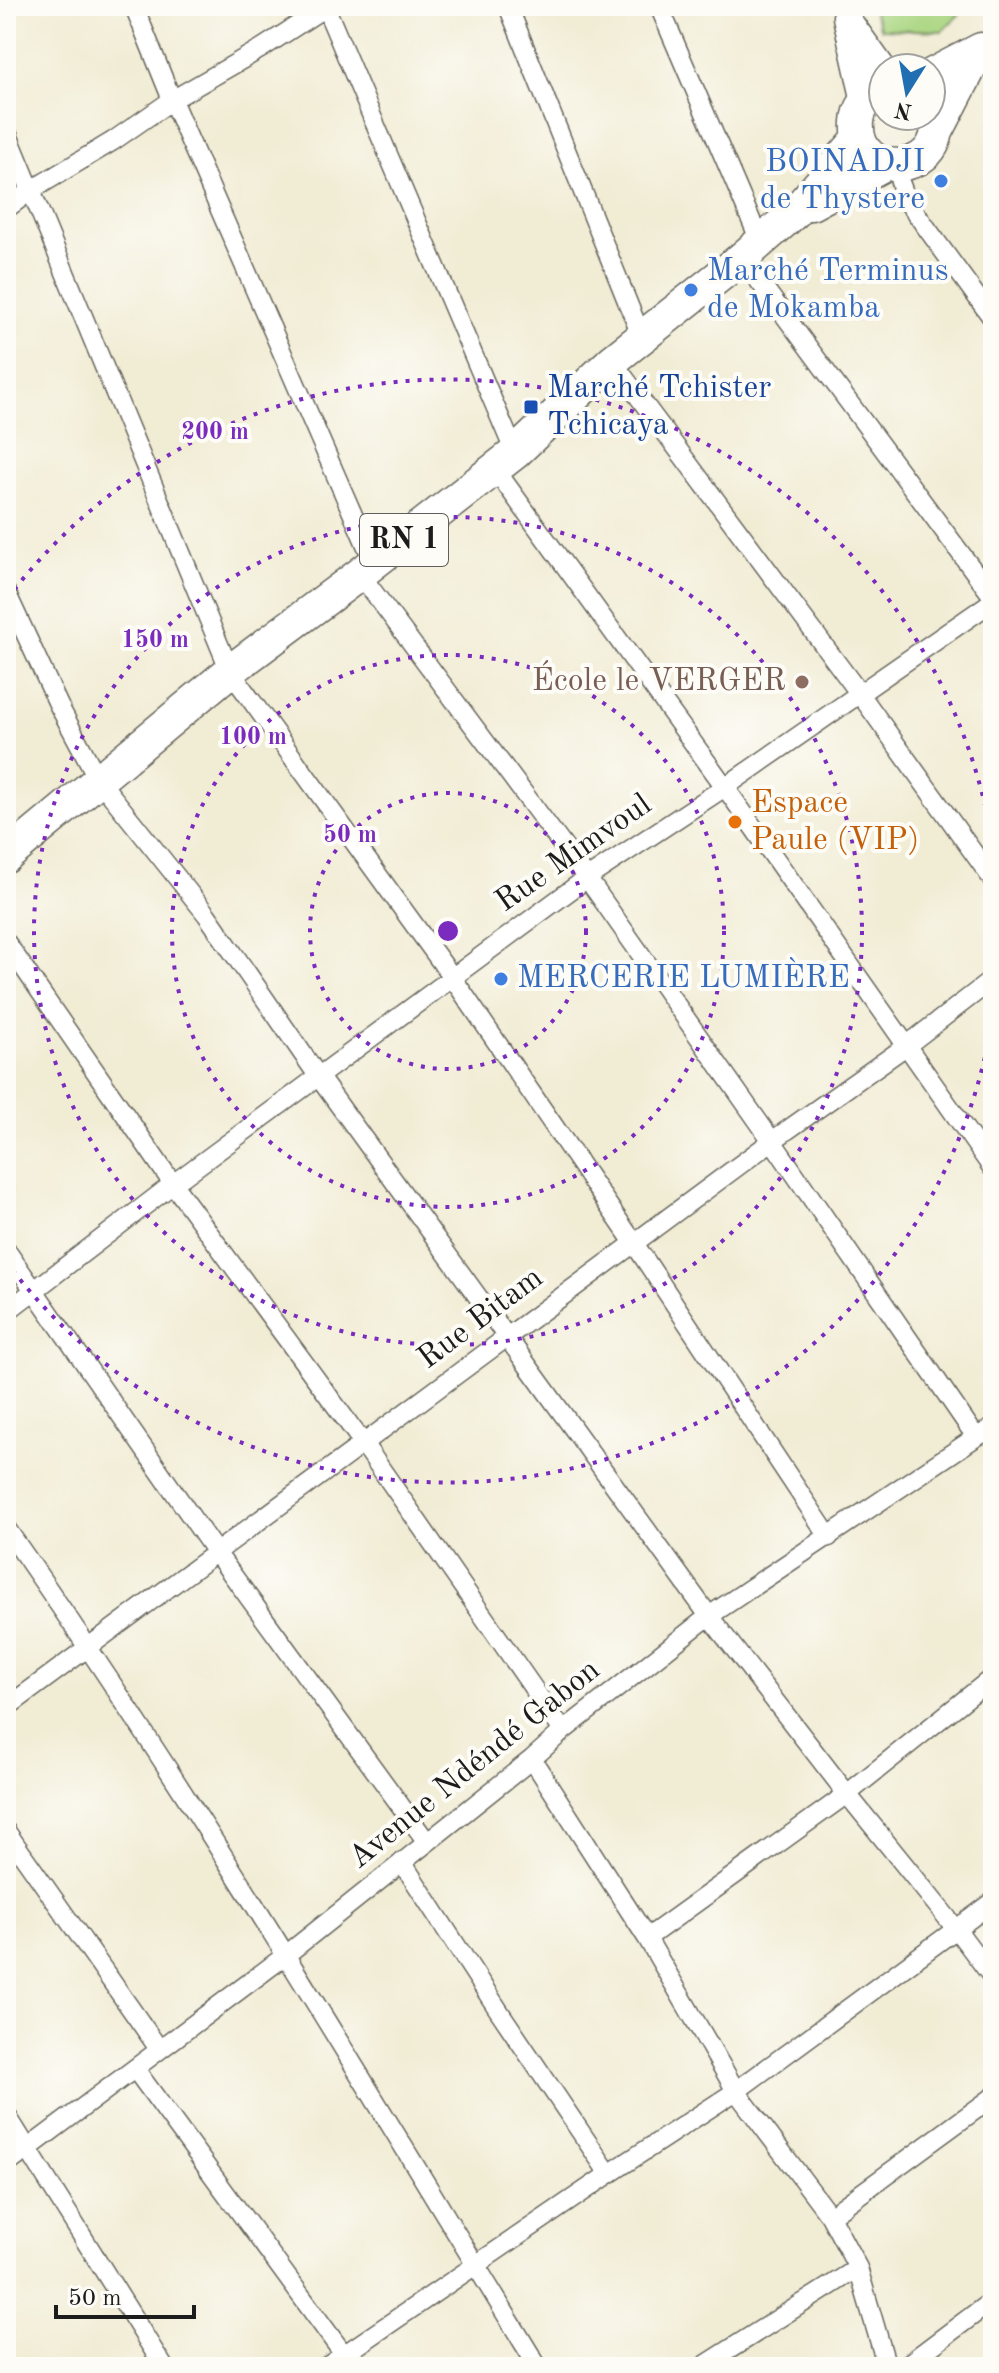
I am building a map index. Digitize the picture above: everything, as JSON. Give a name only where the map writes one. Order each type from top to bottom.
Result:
[{"type":"highway","points":[[947,67],[987,48]]},
{"type":"highway","points":[[947,101],[987,48]]},
{"type":"highway","points":[[867,103],[859,113],[859,138],[869,154],[891,165],[919,160],[934,143],[934,132]]},
{"type":"highway","name":"RN 1","points":[[6,857],[230,671],[505,461],[612,361],[794,213],[859,138]]},
{"type":"highway","name":"RN 1","points":[[794,213],[891,165]]},
{"type":"street","points":[[134,6],[367,569],[772,1141],[985,1433]]},
{"type":"street","points":[[6,209],[172,100],[262,48],[326,6],[505,461],[725,787],[993,1169]]},
{"type":"street","points":[[508,6],[642,338]]},
{"type":"street","points":[[659,6],[751,250],[993,599]]},
{"type":"street","points":[[844,12],[871,52]]},
{"type":"street","points":[[844,12],[867,76]]},
{"type":"street","points":[[6,130],[230,671],[452,977],[634,1243],[829,1537]]},
{"type":"street","points":[[891,165],[907,201],[993,319]]},
{"type":"street","points":[[612,361],[860,694],[993,880]]},
{"type":"street","points":[[6,592],[59,706],[98,779],[207,915],[318,1076],[709,1616],[993,1978]]},
{"type":"street","name":"Rue Mimvoul","points":[[6,1312],[173,1184],[587,878],[725,787],[993,599]]},
{"type":"street","points":[[6,942],[173,1184],[363,1443],[563,1731]]},
{"type":"street","name":"Rue Bitam","points":[[6,1708],[993,979]]},
{"type":"street","points":[[6,1250],[215,1551],[427,1842]]},
{"type":"street","name":"Avenue Ndéndé Gabon","points":[[6,2165],[286,1955],[709,1616],[985,1433]]},
{"type":"street","points":[[6,1528],[88,1646],[286,1955],[538,2367]]},
{"type":"street","points":[[647,1938],[847,1794],[993,1677]]},
{"type":"street","points":[[532,1759],[647,1938],[736,2091],[830,2216],[858,2268],[887,2367]]},
{"type":"street","points":[[6,1831],[159,2049]]},
{"type":"street","points":[[402,1862],[609,2174]]},
{"type":"street","points":[[326,2367],[349,2361],[476,2265],[736,2091],[993,1902]]},
{"type":"street","points":[[135,2069],[349,2361]]},
{"type":"street","points":[[830,2216],[993,2097]]},
{"type":"street","points":[[6,2114],[164,2367]]},
{"type":"street","points":[[702,2367],[858,2268]]},
{"type":"street","points":[[904,2367],[993,2300]]},
{"type":"green space","points":[[871,6],[968,6],[942,31],[881,29]]},
{"type":"place","name":"BOINADJI de Thystere","points":[[941,181]]},
{"type":"place","name":"Marché Terminus de Mokamba","points":[[691,290]]},
{"type":"place","name":"Marché Tchister Tchicaya","points":[[531,407]]},
{"type":"place","name":"École le VERGER","points":[[802,682]]},
{"type":"place","name":"Espace Paule (VIP)","points":[[735,822]]},
{"type":"place","name":"MERCERIE LUMIÈRE","points":[[501,979]]}]
